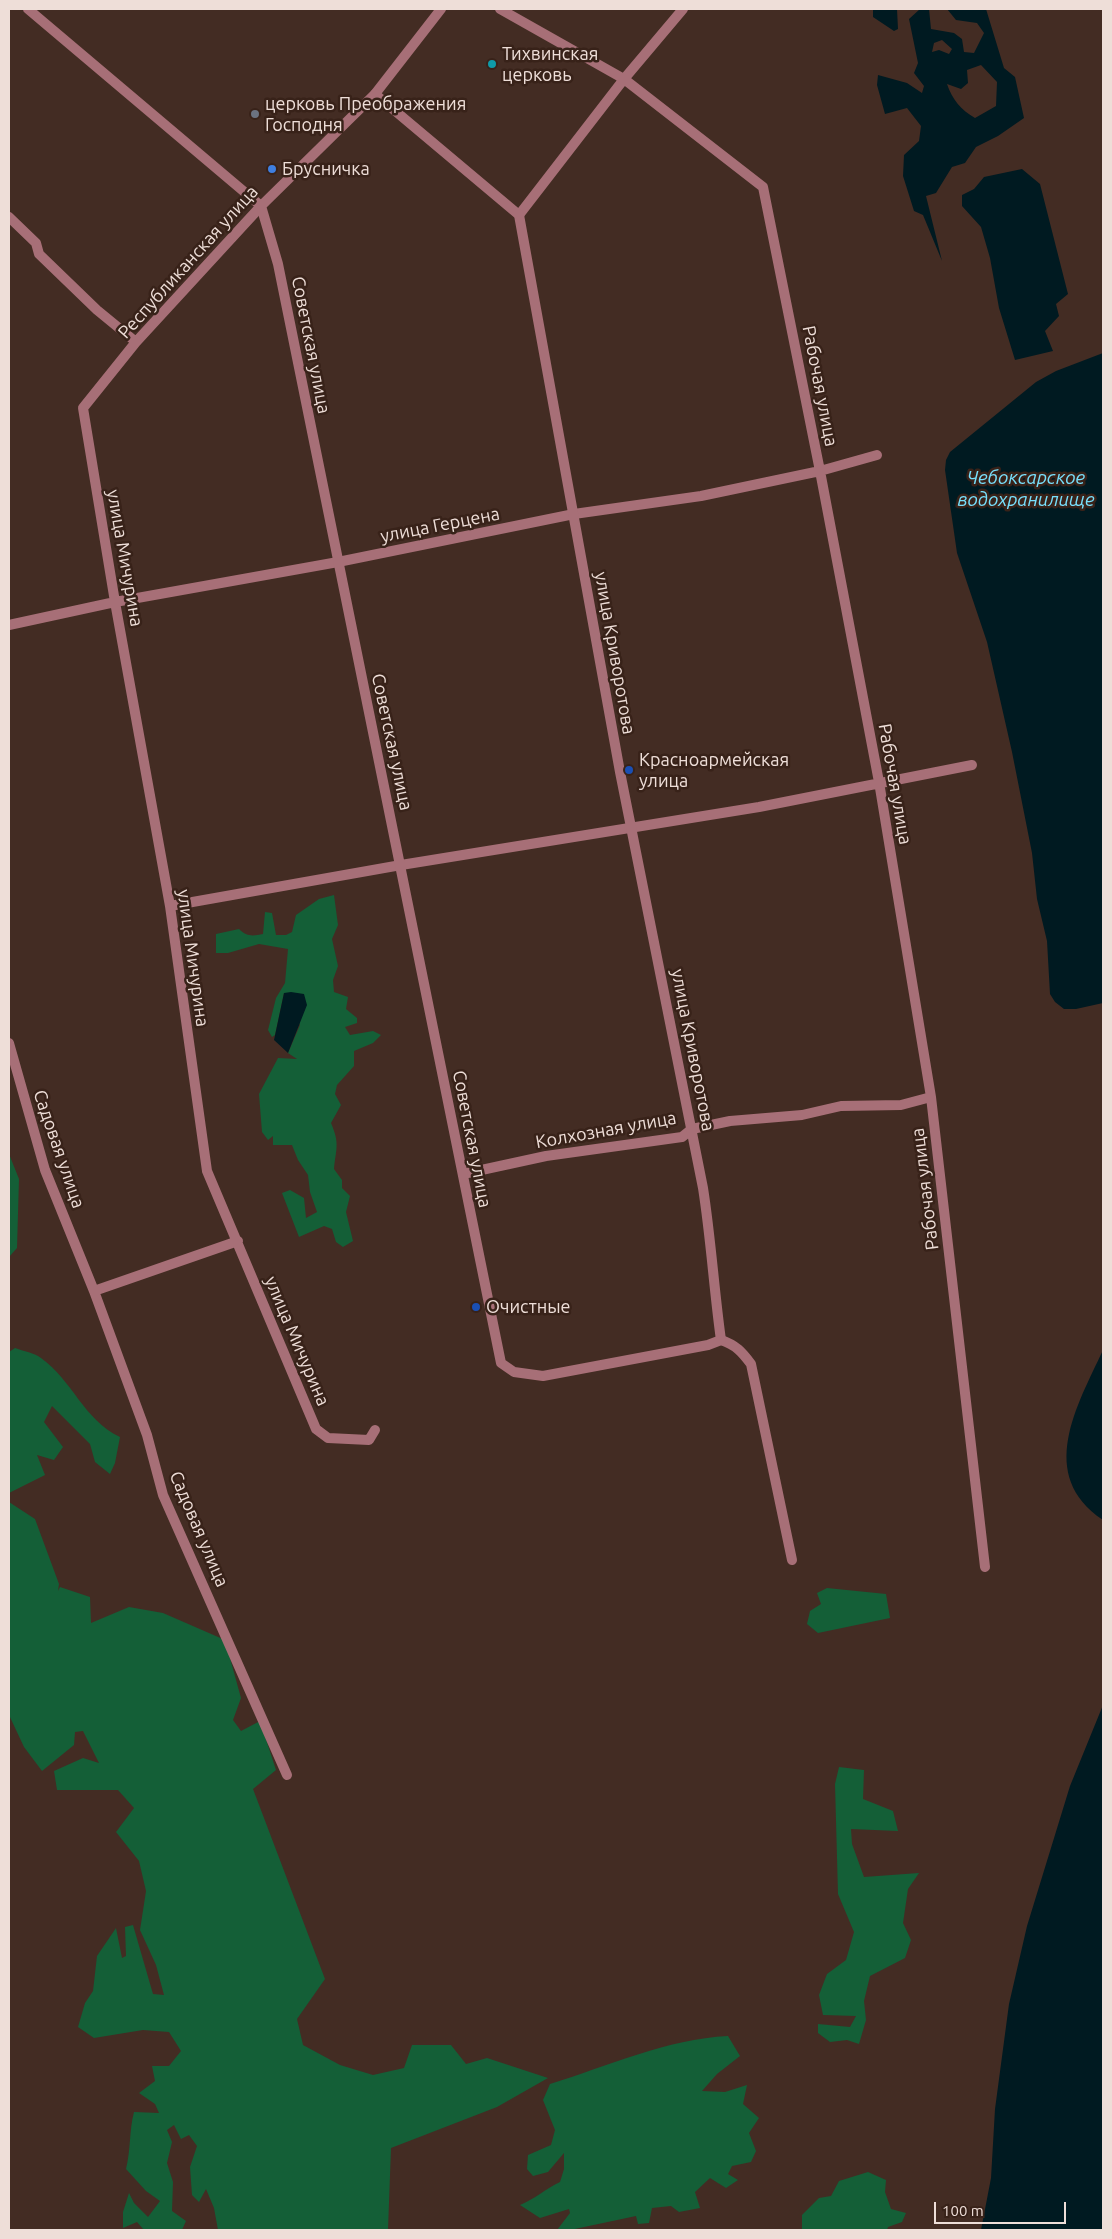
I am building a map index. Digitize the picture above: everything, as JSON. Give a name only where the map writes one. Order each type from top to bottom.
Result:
[{"type":"street","points":[[28,9],[261,206]]},
{"type":"street","name":"Республиканская улица","points":[[83,408],[136,342],[261,206],[375,94],[441,9]]},
{"type":"street","name":"Рабочая улица","points":[[500,9],[624,79],[763,187],[820,471],[879,782],[931,1096],[985,1567]]},
{"type":"street","points":[[375,94],[518,215],[624,79],[683,9]]},
{"type":"street","name":"Советская улица","points":[[261,206],[278,264],[501,1363],[514,1372],[543,1376],[708,1345],[721,1340]]},
{"type":"street","name":"улица Криворотова","points":[[518,215],[631,828],[692,1129],[711,1242],[715,1300],[721,1340]]},
{"type":"street","points":[[9,218],[36,243],[39,254],[96,310],[136,342]]},
{"type":"street","name":"улица Мичурина","points":[[83,408],[115,602],[170,906],[207,1172],[238,1241],[316,1429],[328,1438],[368,1440],[375,1430]]},
{"type":"street","name":"улица Герцена","points":[[9,625],[115,602],[338,562],[574,514],[701,496],[820,471],[877,455]]},
{"type":"street","points":[[170,906],[401,865],[759,807],[972,765]]},
{"type":"street","name":"Садовая улица","points":[[9,1043],[46,1170],[94,1291],[147,1435],[163,1495],[287,1774]]},
{"type":"street","name":"Колхозная улица","points":[[463,1174],[538,1158],[682,1137],[692,1129],[730,1121],[802,1115],[841,1106],[901,1105],[931,1096]]},
{"type":"street","points":[[94,1291],[238,1241]]},
{"type":"street","points":[[721,1340],[732,1343],[741,1350],[751,1364],[792,1560]]},
{"type":"green space","points":[[334,895],[338,925],[332,939],[338,966],[333,980],[334,992],[348,997],[346,1009],[357,1018],[357,1023],[345,1027],[350,1035],[373,1031],[381,1035],[373,1043],[354,1051],[354,1066],[337,1085],[335,1094],[341,1105],[331,1123],[336,1141],[334,1169],[342,1180],[342,1188],[350,1196],[346,1212],[353,1241],[343,1247],[336,1242],[332,1229],[324,1226],[299,1237],[282,1193],[290,1190],[304,1198],[306,1218],[317,1212],[310,1192],[308,1175],[298,1160],[292,1145],[273,1145],[273,1136],[268,1140],[262,1132],[259,1094],[278,1058],[297,1059],[288,1053],[300,1025],[284,993],[275,1035],[272,1037],[268,1030],[276,998],[285,983],[288,949],[259,944],[228,953],[216,953],[216,934],[239,929],[250,935],[263,934],[265,912],[272,913],[276,935],[286,935],[292,932],[296,915],[319,899]]},
{"type":"green space","points":[[9,1154],[19,1179],[17,1248],[9,1257]]},
{"type":"green space","points":[[15,1348],[38,1356],[52,1367],[87,1410],[107,1429],[120,1437],[115,1463],[110,1474],[95,1462],[90,1444],[52,1406],[44,1422],[63,1447],[54,1460],[37,1455],[45,1475],[9,1493],[9,1352]]},
{"type":"green space","points":[[9,1502],[35,1519],[59,1584],[58,1591],[60,1587],[90,1597],[91,1623],[129,1607],[163,1613],[225,1640],[241,1698],[233,1720],[241,1731],[260,1721],[276,1770],[253,1789],[325,1979],[297,2019],[303,2045],[340,2065],[373,2075],[404,2068],[412,2045],[451,2045],[466,2064],[487,2058],[548,2078],[497,2107],[391,2148],[388,2230],[218,2230],[214,2208],[206,2189],[199,2202],[192,2195],[190,2167],[197,2146],[189,2135],[181,2139],[174,2125],[167,2130],[172,2142],[167,2163],[173,2182],[172,2211],[186,2221],[182,2230],[144,2230],[137,2222],[123,2228],[123,2212],[129,2193],[134,2203],[148,2217],[160,2201],[146,2191],[126,2169],[134,2112],[159,2113],[155,2104],[139,2093],[155,2081],[152,2066],[169,2066],[181,2051],[169,2032],[143,2030],[94,2038],[78,2027],[85,2003],[93,1991],[97,1956],[116,1928],[122,1958],[126,1956],[125,1927],[133,1925],[153,1994],[164,1995],[156,1965],[140,1930],[146,1891],[139,1861],[116,1832],[134,1808],[118,1790],[57,1790],[54,1771],[83,1758],[99,1763],[83,1731],[75,1732],[74,1745],[42,1771],[24,1747],[9,1715]]},
{"type":"green space","points":[[827,1588],[886,1594],[890,1618],[818,1633],[807,1624],[810,1611],[821,1604],[817,1593]]},
{"type":"green space","points":[[839,1767],[864,1770],[863,1799],[893,1811],[898,1831],[851,1829],[852,1844],[864,1877],[919,1873],[908,1889],[903,1923],[911,1940],[905,1958],[870,1976],[864,2001],[866,2020],[859,2044],[847,2040],[830,2042],[818,2033],[818,2024],[850,2027],[856,2016],[823,2015],[819,1995],[827,1974],[846,1960],[854,1932],[838,1894],[835,1784]]},
{"type":"green space","points":[[728,2036],[740,2056],[717,2074],[702,2091],[725,2092],[747,2085],[743,2104],[759,2118],[749,2133],[756,2151],[751,2162],[732,2166],[728,2174],[738,2180],[726,2188],[710,2178],[695,2192],[700,2208],[679,2212],[671,2206],[652,2208],[649,2223],[638,2224],[636,2216],[570,2230],[557,2230],[570,2213],[569,2209],[540,2218],[520,2205],[560,2182],[564,2169],[564,2153],[548,2172],[533,2176],[527,2169],[528,2155],[551,2145],[555,2130],[543,2100],[550,2084],[660,2048],[705,2038]]},
{"type":"green space","points":[[868,2172],[886,2180],[885,2192],[891,2209],[906,2213],[902,2222],[888,2227],[887,2230],[802,2230],[802,2215],[819,2198],[831,2196],[839,2181]]},
{"type":"water","points":[[873,9],[897,9],[898,29],[894,31],[873,17]]},
{"type":"water","points":[[920,9],[929,9],[931,29],[954,33],[962,39],[964,52],[974,53],[984,33],[977,23],[956,20],[947,9],[986,9],[1004,68],[1015,77],[1024,118],[998,136],[976,147],[965,163],[952,167],[936,193],[926,196],[942,261],[923,215],[914,211],[903,176],[904,155],[919,141],[921,126],[907,108],[885,114],[877,85],[878,75],[907,83],[922,93],[924,86],[914,73],[918,63],[909,19]],"holes":[[[942,40],[952,49],[949,54],[939,50],[932,52],[934,43]],[[981,65],[997,82],[996,106],[975,118],[958,104],[947,84],[961,89],[968,83],[967,70]]]},
{"type":"water","points":[[1022,169],[1040,184],[1068,294],[1056,304],[1059,316],[1045,331],[1053,351],[1015,360],[999,308],[990,258],[981,227],[962,206],[962,195],[974,189],[984,177]]},
{"type":"water","name":"Чебоксарское водохранилище","points":[[1103,353],[1103,1003],[1076,1009],[1064,1009],[1055,1002],[1050,994],[1047,941],[1037,899],[1032,853],[1012,752],[987,642],[957,553],[945,470],[946,460],[950,452],[1036,382],[1056,371]]},
{"type":"water","points":[[284,993],[304,994],[307,1005],[288,1053],[274,1040]]},
{"type":"water","points":[[1103,1350],[1103,1520],[1083,1502],[1071,1482],[1067,1461],[1068,1439],[1074,1417]]},
{"type":"water","points":[[1103,1705],[1103,2230],[981,2230],[991,2178],[995,2109],[1009,2004],[1027,1926],[1070,1786]]},
{"type":"place","name":"Тихвинская церковь","points":[[492,64]]},
{"type":"place","name":"церковь Преображения Господня","points":[[255,114]]},
{"type":"place","name":"Брусничка","points":[[272,169]]},
{"type":"place","name":"Красноармейская улица","points":[[629,770]]},
{"type":"place","name":"Очистные","points":[[476,1307]]}]
